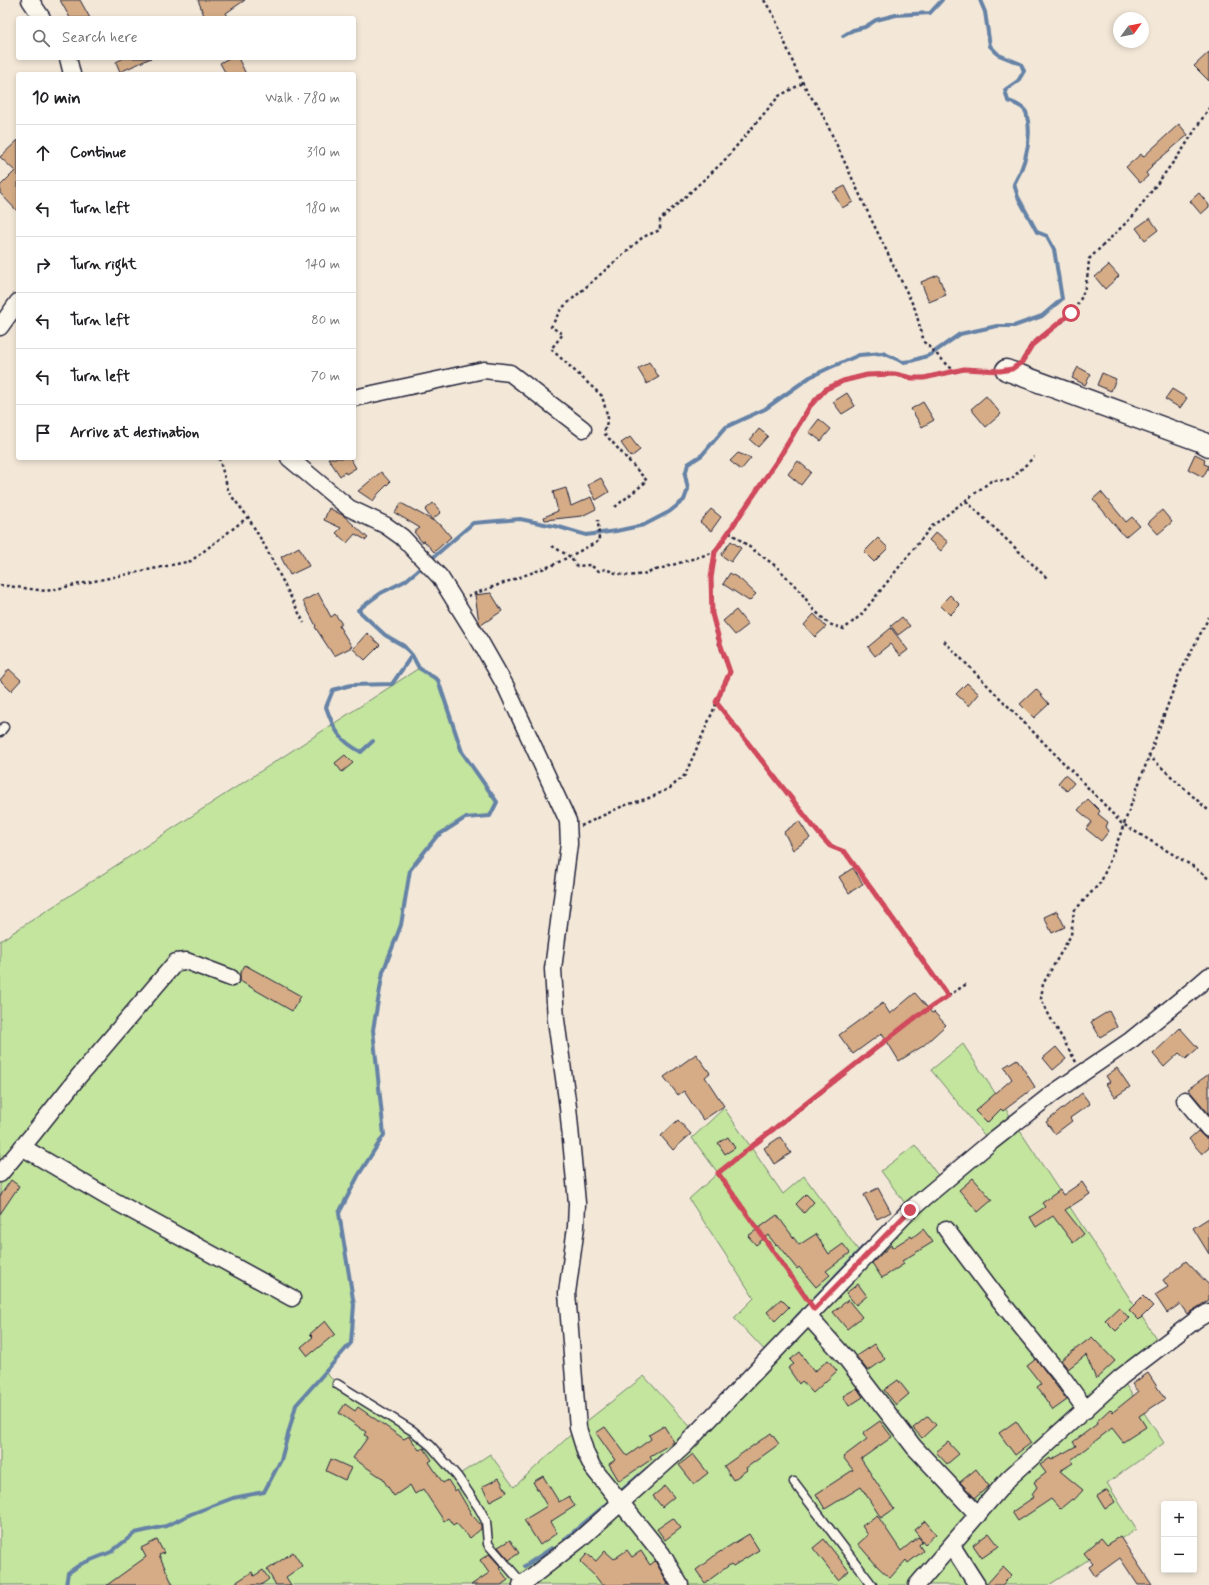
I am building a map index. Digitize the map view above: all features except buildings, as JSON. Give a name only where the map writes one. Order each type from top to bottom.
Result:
[{"type":"street","points":[[30,0],[41,16]]},
{"type":"street","points":[[68,60],[72,72]]},
{"type":"street","points":[[0,327],[16,305]]},
{"type":"street","points":[[356,398],[484,370],[510,373],[583,429]]},
{"type":"street","points":[[1006,370],[1200,441],[1209,446]]},
{"type":"street","points":[[292,460],[345,504],[385,525],[402,537],[440,577],[453,596],[506,687],[564,810],[570,832],[553,969],[556,1020],[568,1107],[577,1203],[576,1227],[567,1293],[578,1428],[586,1454],[593,1468],[662,1554],[680,1585]]},
{"type":"street","points":[[0,1174],[78,1076],[176,962],[186,960],[231,978]]},
{"type":"street","points":[[522,1584],[579,1540],[683,1447],[910,1210],[991,1142],[1052,1094],[1131,1040],[1209,976]]},
{"type":"street","points":[[1185,1100],[1209,1129]]},
{"type":"street","points":[[22,1148],[102,1194],[292,1298]]},
{"type":"street","points":[[946,1229],[993,1292],[1063,1378],[1086,1410]]},
{"type":"street","points":[[811,1312],[914,1447],[978,1515]]},
{"type":"street","points":[[917,1585],[1009,1478],[1132,1368],[1197,1319],[1209,1312]]},
{"type":"street","points":[[952,1546],[977,1585]]},
{"type":"lane","points":[[337,1384],[413,1431],[431,1446],[457,1476],[479,1508],[486,1521],[488,1544],[522,1584]]},
{"type":"lane","points":[[794,1482],[872,1585]]},
{"type":"path","points":[[764,0],[774,16],[796,70],[809,94],[821,111],[915,309],[924,342],[955,372]]},
{"type":"path","points":[[615,507],[646,481],[604,433],[608,418],[602,396],[552,349],[563,334],[551,326],[561,309],[643,237],[660,230],[660,220],[723,162],[779,96],[803,83]]},
{"type":"path","points":[[570,832],[623,806],[652,797],[670,788],[685,775],[730,672],[712,614],[711,578],[715,552],[779,458],[810,406],[826,389],[843,381],[867,375],[895,374],[912,378],[924,378],[964,369],[1000,371],[1012,369],[1022,362],[1032,345],[1071,313],[1079,303],[1084,292],[1089,259],[1133,216],[1183,149],[1209,108]]},
{"type":"path","points":[[729,532],[777,566],[800,591],[813,609],[829,624],[844,629],[861,615],[931,527],[990,481],[1010,480],[1034,457]]},
{"type":"path","points":[[220,460],[229,493],[248,517],[266,548],[304,623]]},
{"type":"path","points":[[966,501],[1048,579]]},
{"type":"path","points":[[0,585],[46,591],[190,562],[248,517]]},
{"type":"path","points":[[453,596],[460,598],[481,592],[553,565],[599,540],[598,520]]},
{"type":"path","points":[[552,546],[569,556],[577,566],[590,565],[599,571],[606,569],[618,575],[635,576],[715,552]]},
{"type":"path","points":[[650,572],[656,570]]},
{"type":"path","points":[[1076,1062],[1050,1017],[1041,998],[1043,984],[1070,935],[1074,911],[1101,882],[1124,825],[1148,755],[1178,677],[1209,617]]},
{"type":"path","points":[[944,641],[1101,802],[1116,820],[1194,867],[1209,879]]},
{"type":"path","points":[[716,702],[820,835],[830,846],[845,852],[948,996]]},
{"type":"path","points":[[1148,755],[1209,812]]},
{"type":"path","points":[[811,1312],[718,1173],[916,1017],[968,983]]},
{"type":"green space","points":[[419,668],[438,680],[462,752],[497,802],[490,816],[465,818],[437,836],[410,870],[401,925],[383,972],[373,1030],[384,1135],[358,1176],[339,1213],[354,1305],[351,1343],[325,1372],[337,1384],[413,1431],[457,1476],[490,1454],[514,1487],[578,1428],[644,1376],[696,1433],[770,1356],[734,1318],[754,1298],[689,1199],[718,1173],[692,1138],[724,1108],[783,1194],[804,1176],[863,1257],[910,1210],[881,1171],[915,1145],[943,1182],[990,1142],[931,1070],[963,1044],[1161,1346],[1121,1378],[1164,1443],[1107,1483],[1136,1529],[1049,1585],[0,1585],[0,941]]},
{"type":"waterway","points":[[843,36],[853,30],[865,27],[876,20],[896,15],[930,13],[942,0]]},
{"type":"waterway","points":[[429,561],[473,523],[520,519],[559,527],[586,535],[644,525],[669,512],[684,500],[688,489],[685,475],[688,464],[702,455],[726,427],[765,409],[810,377],[859,355],[883,353],[903,362],[911,361],[930,355],[960,334],[997,326],[1014,326],[1042,316],[1062,299],[1054,249],[1047,236],[1037,232],[1018,197],[1014,184],[1024,162],[1028,146],[1029,129],[1026,112],[1023,108],[1008,101],[1005,90],[1018,81],[1024,71],[1021,64],[999,55],[990,46],[985,12],[980,0]]},
{"type":"waterway","points":[[373,741],[361,752],[347,743],[338,734],[326,707],[333,690],[351,685],[392,684],[412,655],[404,646],[385,635],[358,610],[381,593],[405,581],[423,566]]},
{"type":"waterway","points":[[66,1585],[68,1573],[81,1564],[111,1552],[135,1533],[166,1526],[191,1514],[233,1498],[264,1492],[281,1460],[296,1405],[351,1343],[354,1305],[339,1213],[358,1176],[384,1135],[373,1030],[383,972],[401,925],[410,870],[437,836],[465,818],[490,816],[497,802],[462,752],[438,680],[419,668],[412,655]]},
{"type":"waterway","points":[[814,1299],[864,1246]]},
{"type":"waterway","points":[[792,1322],[804,1309]]},
{"type":"waterway","points":[[621,1491],[648,1468]]},
{"type":"waterway","points":[[565,1539],[608,1503]]},
{"type":"waterway","points":[[525,1566],[552,1548]]},
{"type":"route","points":[[910,1210],[814,1309],[718,1173],[916,1017],[948,996],[845,852],[830,846],[820,835],[716,702],[730,672],[712,614],[711,578],[715,552],[779,458],[810,406],[826,389],[843,381],[867,375],[895,374],[912,378],[924,378],[964,369],[1000,371],[1012,369],[1022,362],[1032,345],[1071,313]]}]
